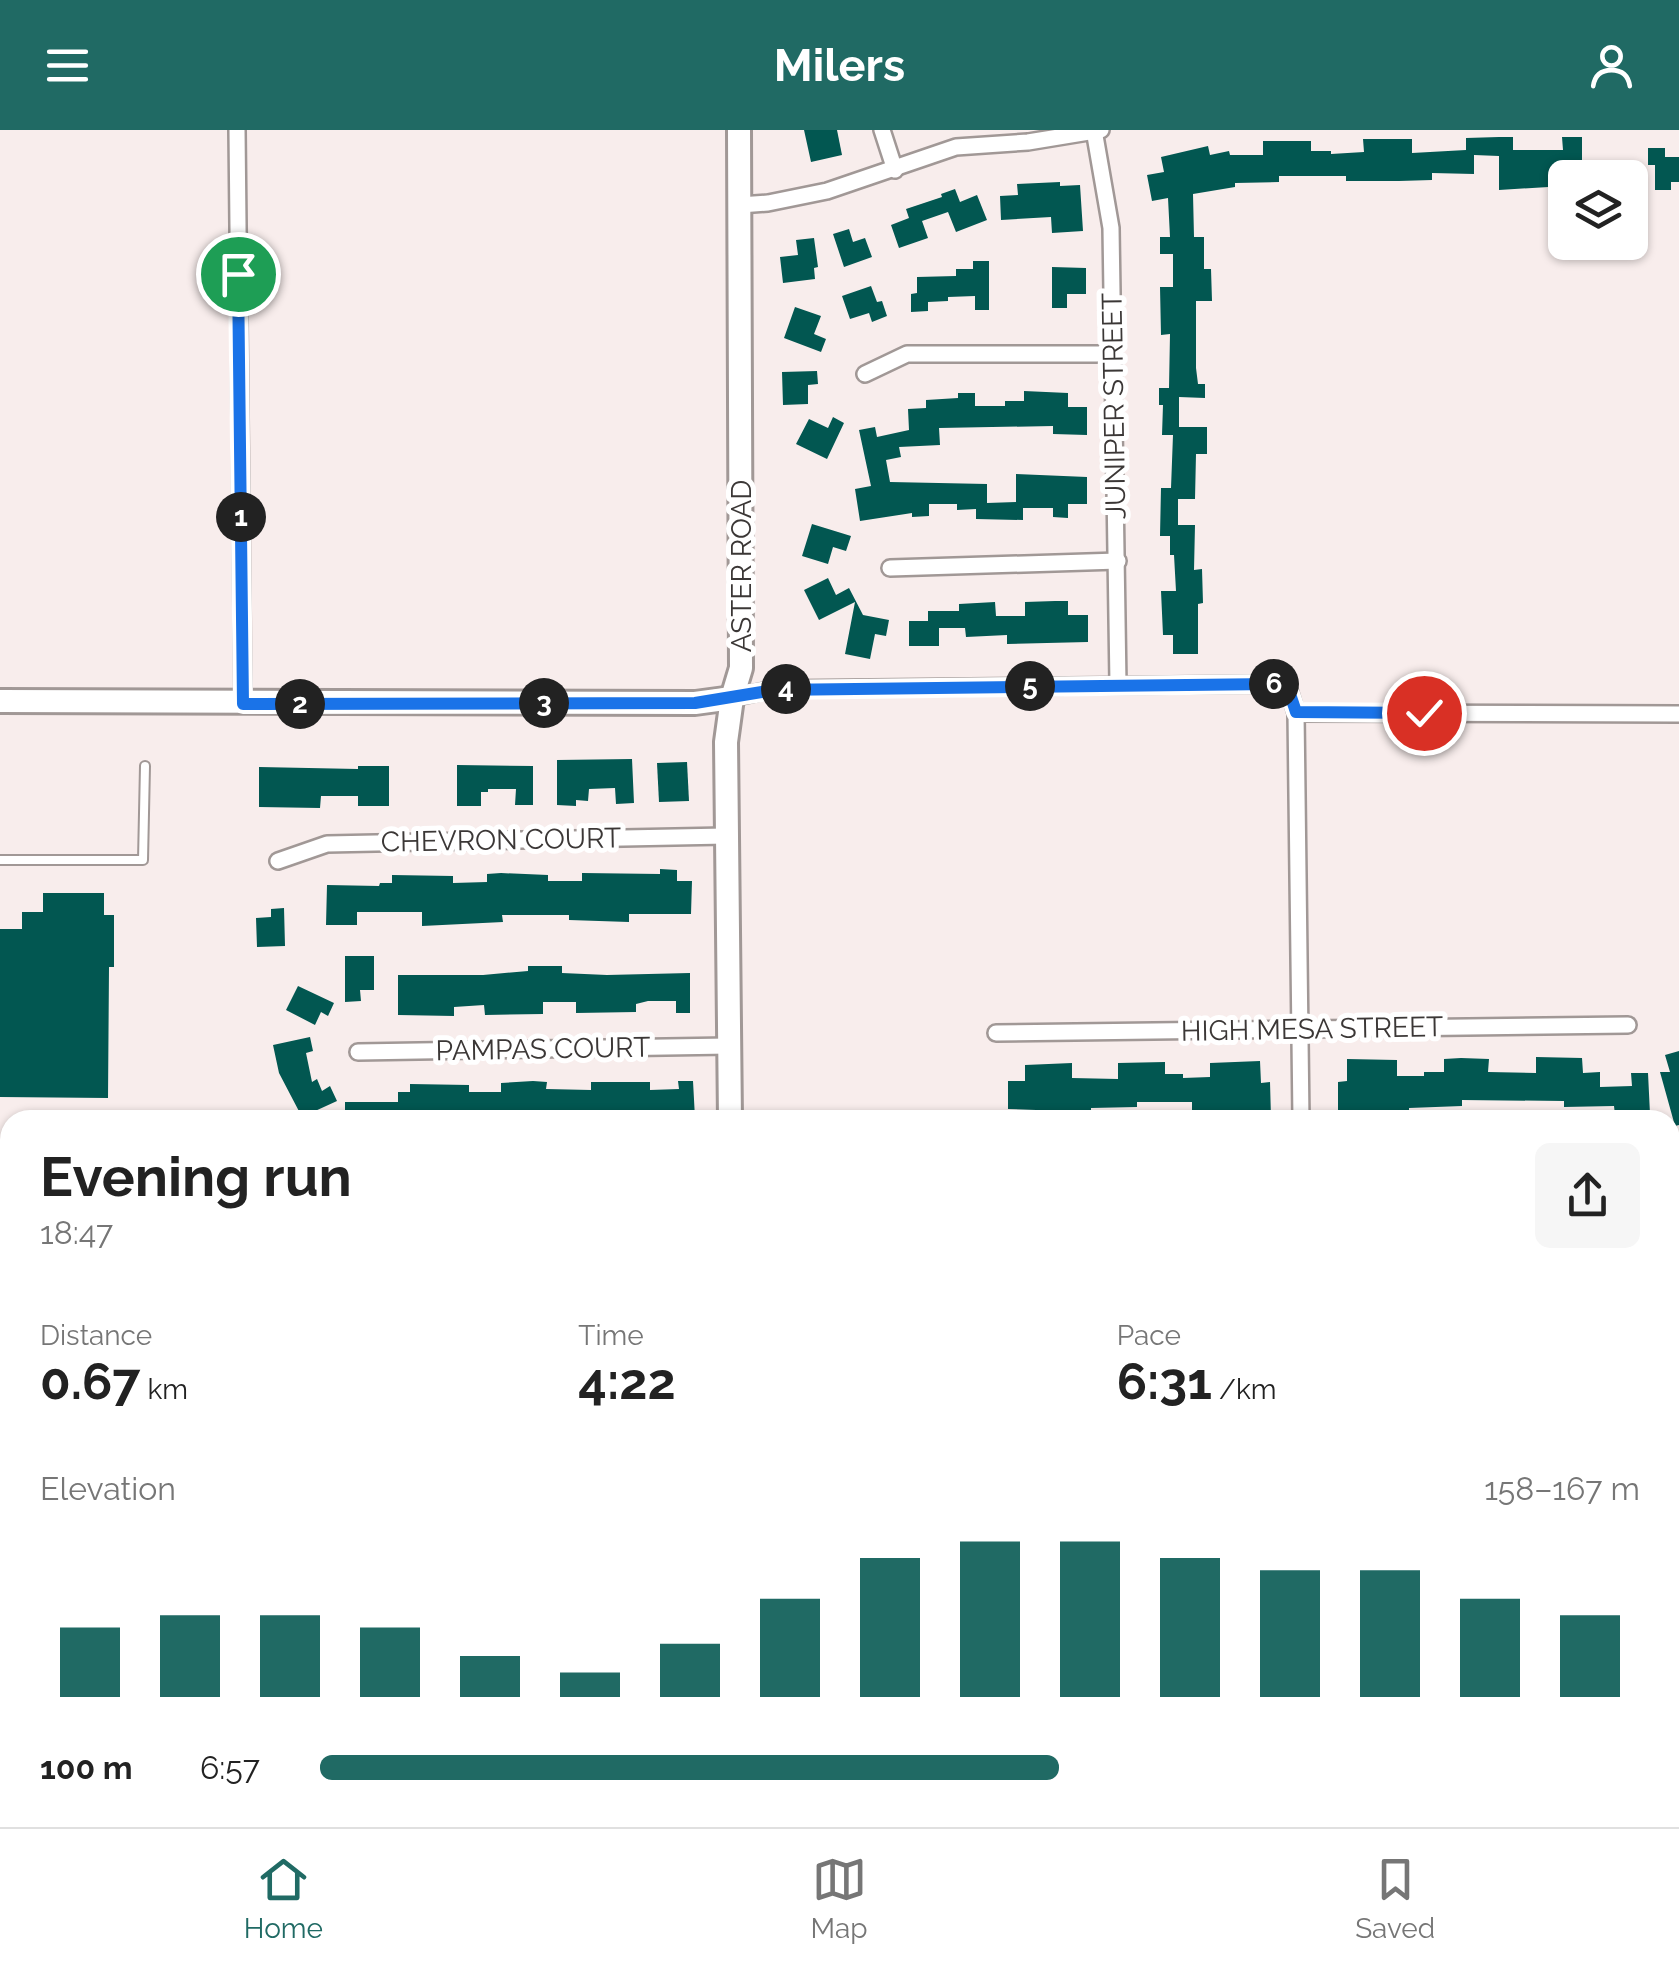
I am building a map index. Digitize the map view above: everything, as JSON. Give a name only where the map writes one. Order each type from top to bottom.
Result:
[{"type":"main road","name":"ASTER ROAD","points":[[730,1110],[726,742],[741,668],[739,130]]},
{"type":"main road","points":[[0,701],[695,703],[732,698]]},
{"type":"street","points":[[237,130],[243,704]]},
{"type":"street","points":[[882,130],[895,170]]},
{"type":"street","points":[[740,205],[806,196],[956,147],[1028,142],[1096,130]]},
{"type":"street","name":"JUNIPER STREET","points":[[1096,130],[1111,228],[1118,684]]},
{"type":"street","points":[[865,374],[907,354],[1112,354]]},
{"type":"street","points":[[890,568],[1118,561]]},
{"type":"street","points":[[732,698],[774,690],[1118,684],[1274,684],[1290,694],[1296,712],[1301,1110]]},
{"type":"street","points":[[1296,712],[1679,714]]},
{"type":"street","name":"CHEVRON COURT","points":[[278,861],[327,844],[726,836]]},
{"type":"street","name":"HIGH MESA STREET","points":[[996,1034],[1628,1025]]},
{"type":"street","name":"PAMPAS COURT","points":[[358,1052],[728,1046]]},
{"type":"lane","points":[[0,860],[143,860],[146,766]]},
{"type":"building","points":[[804,130],[837,130],[842,155],[811,162]]},
{"type":"building","points":[[1513,137],[1513,150],[1563,150],[1562,137],[1582,137],[1582,160],[1548,160],[1548,187],[1499,190],[1499,156],[1474,155],[1474,174],[1432,173],[1432,180],[1346,181],[1346,176],[1279,176],[1279,182],[1235,183],[1235,187],[1193,194],[1194,237],[1204,237],[1204,269],[1211,269],[1212,301],[1196,301],[1196,368],[1198,384],[1205,384],[1205,398],[1179,397],[1179,427],[1207,427],[1207,454],[1196,454],[1195,499],[1178,499],[1178,525],[1195,525],[1194,570],[1202,569],[1203,603],[1198,604],[1198,654],[1173,654],[1173,635],[1163,635],[1161,591],[1176,591],[1174,555],[1170,555],[1170,536],[1160,536],[1161,488],[1171,488],[1173,435],[1162,435],[1159,388],[1169,388],[1170,334],[1161,335],[1160,287],[1173,287],[1173,254],[1160,254],[1160,237],[1170,237],[1168,198],[1152,201],[1147,175],[1164,172],[1161,157],[1208,146],[1210,155],[1229,151],[1230,155],[1263,155],[1263,141],[1311,141],[1311,151],[1331,154],[1364,152],[1363,139],[1412,139],[1412,153],[1466,150],[1466,138]]},
{"type":"building","points":[[1648,148],[1665,148],[1665,157],[1679,157],[1679,182],[1671,182],[1671,190],[1655,190],[1655,165],[1648,165]]},
{"type":"building","points":[[1060,182],[1060,186],[1080,185],[1083,231],[1052,233],[1051,217],[1001,220],[1000,196],[1018,195],[1017,184]]},
{"type":"building","points":[[955,189],[960,202],[977,195],[987,220],[956,232],[948,212],[922,221],[928,238],[899,248],[891,225],[909,218],[906,209]]},
{"type":"building","points":[[849,229],[853,242],[865,238],[872,257],[844,267],[833,234]]},
{"type":"building","points":[[814,238],[818,267],[814,268],[815,279],[783,283],[780,257],[798,255],[796,240]]},
{"type":"building","points":[[973,261],[989,261],[989,310],[975,310],[975,296],[928,302],[928,311],[911,312],[911,294],[917,293],[917,277],[956,276],[956,269],[973,269]]},
{"type":"building","points":[[1052,267],[1086,268],[1086,294],[1067,294],[1067,308],[1052,308]]},
{"type":"building","points":[[871,286],[887,316],[872,322],[869,313],[850,319],[842,296]]},
{"type":"building","points":[[795,307],[821,316],[814,334],[826,339],[821,352],[784,338]]},
{"type":"building","points":[[817,371],[818,384],[808,385],[808,404],[783,405],[782,372]]},
{"type":"building","points":[[1024,391],[1068,393],[1068,407],[1087,407],[1087,435],[1053,434],[1053,426],[939,428],[940,445],[899,447],[901,457],[886,460],[890,482],[987,484],[987,503],[1016,502],[1016,474],[1087,477],[1087,504],[1068,504],[1068,518],[1053,517],[1053,508],[1023,508],[1023,520],[976,519],[976,509],[957,510],[957,504],[929,504],[929,516],[912,517],[912,513],[860,521],[855,489],[871,486],[859,430],[875,427],[877,437],[909,430],[908,409],[926,408],[926,400],[975,393],[975,406],[1005,406],[1005,401],[1024,401]]},
{"type":"building","points":[[833,417],[844,423],[827,459],[796,444],[809,419],[828,428]]},
{"type":"building","points":[[812,524],[851,536],[846,551],[833,547],[828,564],[802,556]]},
{"type":"building","points":[[828,578],[836,595],[849,588],[863,615],[889,620],[886,636],[875,634],[870,659],[845,654],[855,602],[819,620],[804,590]]},
{"type":"building","points":[[1068,601],[1068,615],[1088,615],[1088,642],[1007,644],[1007,635],[966,637],[965,628],[939,628],[939,646],[909,646],[909,621],[928,621],[928,611],[959,611],[959,604],[995,602],[996,616],[1025,616],[1025,602]]},
{"type":"building","points":[[632,759],[634,803],[616,804],[615,788],[589,789],[588,801],[576,800],[576,806],[557,805],[557,760]]},
{"type":"building","points":[[687,762],[689,801],[659,802],[657,763]]},
{"type":"building","points":[[457,765],[533,766],[533,805],[515,805],[516,789],[488,789],[481,792],[481,806],[457,806]]},
{"type":"building","points":[[389,766],[389,806],[358,806],[358,796],[321,796],[320,808],[259,807],[259,767]]},
{"type":"building","points":[[660,869],[677,870],[677,881],[692,881],[691,914],[629,914],[629,922],[569,920],[569,915],[502,915],[503,922],[422,926],[422,912],[357,912],[357,925],[326,925],[327,885],[379,886],[392,883],[392,875],[453,876],[453,883],[487,882],[487,874],[501,873],[548,875],[548,881],[582,881],[582,873],[660,874]]},
{"type":"building","points":[[43,893],[104,893],[104,915],[114,915],[114,967],[109,967],[108,1098],[0,1097],[0,929],[22,929],[22,912],[43,912]]},
{"type":"building","points":[[284,908],[285,946],[257,947],[256,918],[271,917],[271,909]]},
{"type":"building","points":[[345,956],[374,956],[374,990],[360,990],[361,1001],[345,1002]]},
{"type":"building","points":[[528,966],[562,966],[562,973],[607,975],[690,973],[690,1013],[676,1013],[676,1001],[648,1001],[636,1004],[636,1012],[576,1013],[576,1002],[543,1002],[543,1014],[485,1015],[484,1005],[454,1007],[454,1016],[398,1015],[398,975],[483,975],[528,971]]},
{"type":"building","points":[[298,986],[334,1003],[328,1016],[321,1012],[315,1025],[286,1010]]},
{"type":"building","points":[[310,1037],[313,1051],[306,1053],[312,1082],[317,1079],[322,1091],[330,1086],[337,1101],[317,1110],[298,1110],[279,1073],[273,1045]]},
{"type":"building","points":[[1679,1051],[1679,1110],[1671,1110],[1660,1072],[1670,1072],[1665,1055]]},
{"type":"building","points":[[1536,1057],[1582,1058],[1583,1073],[1600,1072],[1600,1087],[1632,1086],[1631,1073],[1648,1073],[1650,1110],[1564,1107],[1564,1101],[1462,1100],[1462,1106],[1338,1110],[1338,1082],[1347,1081],[1347,1059],[1397,1060],[1397,1076],[1444,1072],[1444,1059],[1461,1058],[1489,1059],[1488,1072],[1536,1073]]},
{"type":"building","points":[[1260,1061],[1261,1083],[1270,1082],[1271,1110],[1192,1110],[1192,1102],[1137,1102],[1137,1107],[1091,1110],[1008,1109],[1008,1081],[1025,1081],[1025,1065],[1072,1063],[1072,1078],[1118,1079],[1118,1063],[1165,1062],[1165,1074],[1183,1074],[1183,1078],[1210,1077],[1210,1063]]},
{"type":"building","points":[[678,1081],[693,1081],[695,1110],[345,1110],[345,1102],[398,1102],[398,1092],[410,1092],[410,1084],[469,1085],[469,1092],[501,1092],[501,1083],[547,1082],[546,1089],[591,1090],[591,1082],[650,1082],[650,1090],[679,1089]]},
{"type":"route","points":[[238,274],[243,704],[695,703],[774,690],[1274,684],[1290,694],[1296,712],[1424,713]]}]
